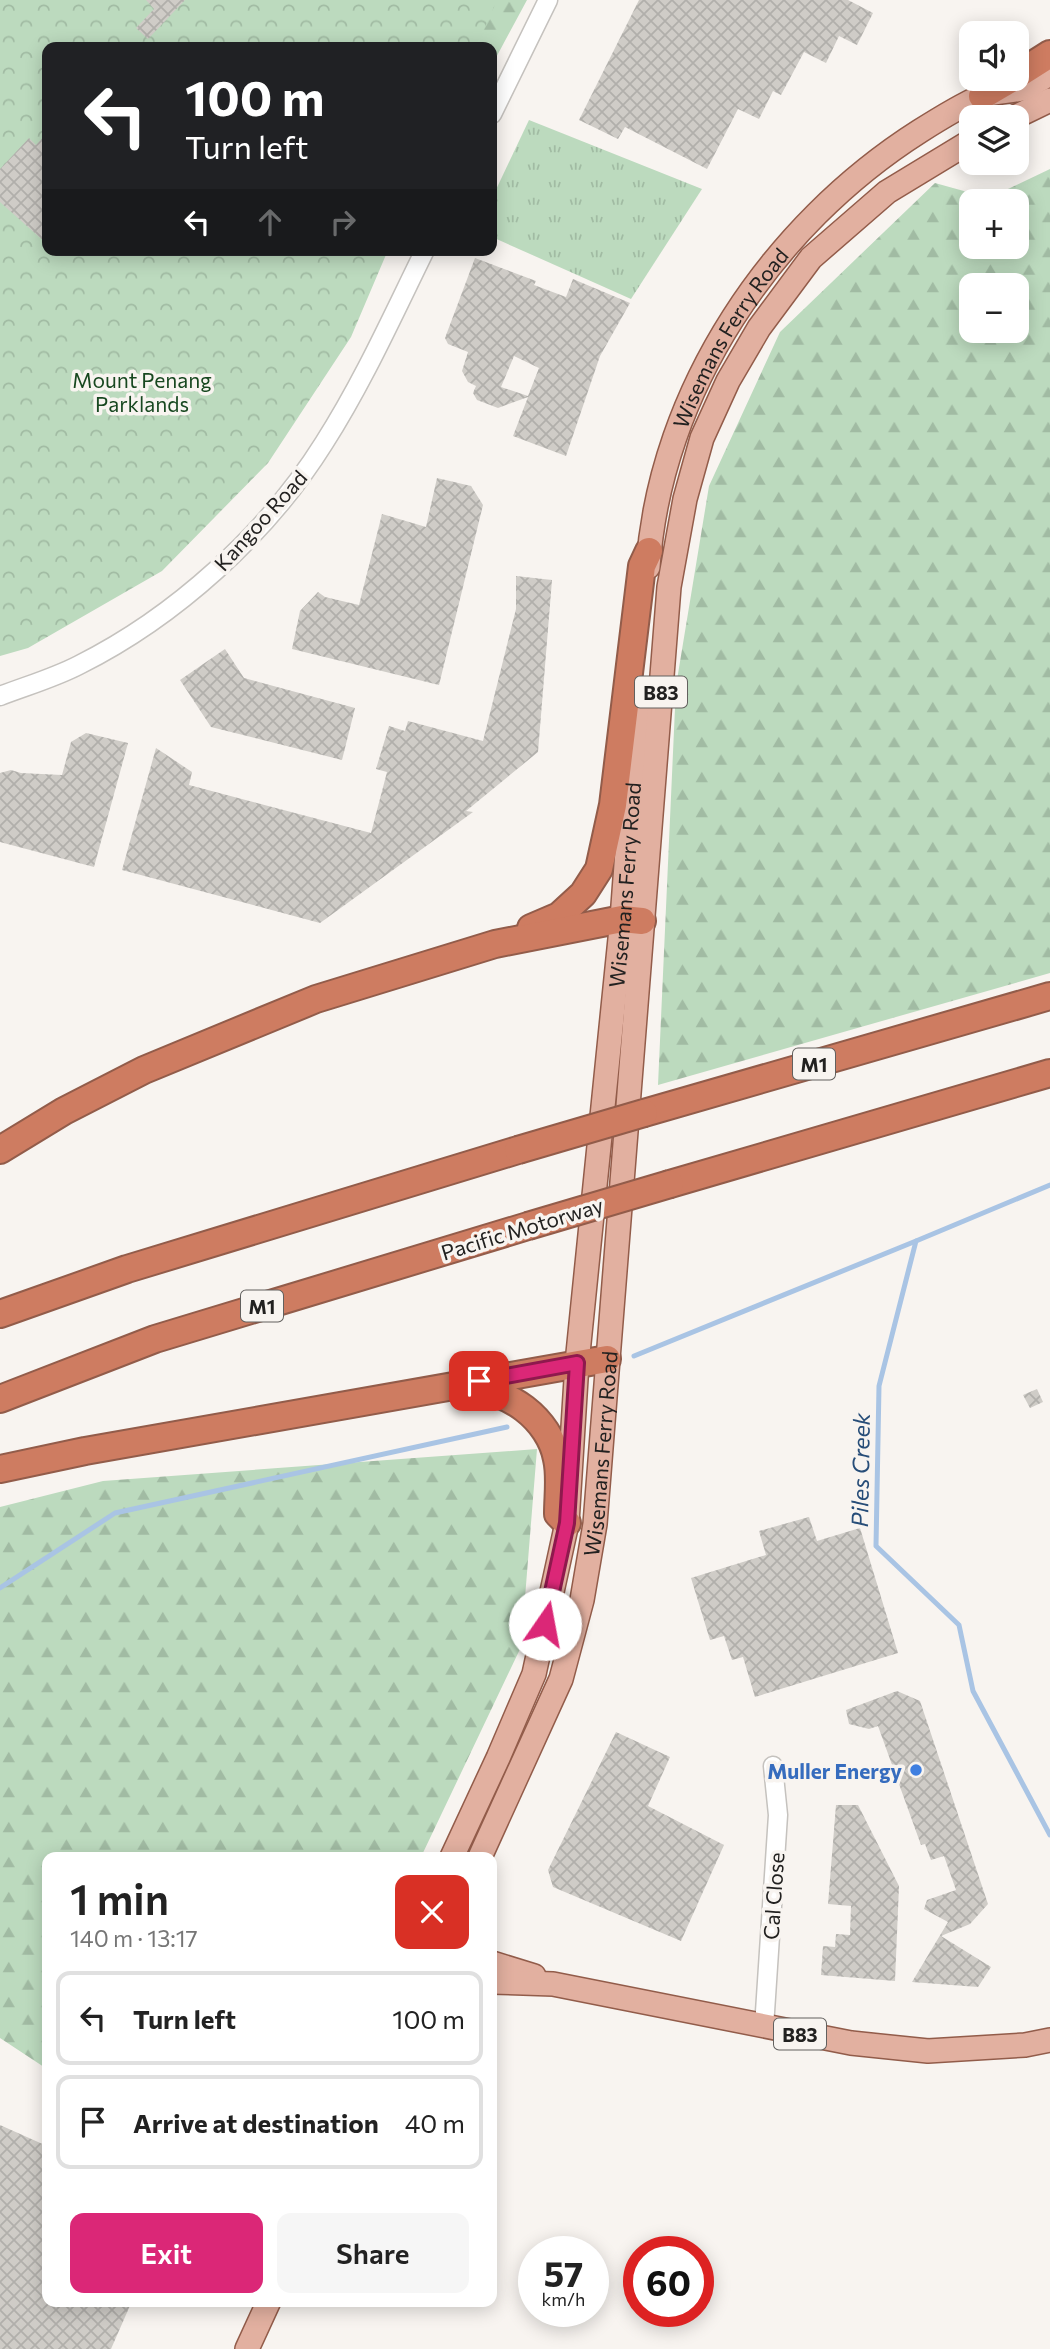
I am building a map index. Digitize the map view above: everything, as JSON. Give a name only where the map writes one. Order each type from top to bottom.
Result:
[{"type":"highway","points":[[1029,67],[1050,54]]},
{"type":"highway","points":[[982,96],[990,91]]},
{"type":"highway","points":[[495,944],[499,938],[559,916],[583,894],[599,869],[613,805],[642,566],[649,551]]},
{"type":"highway","points":[[0,1150],[64,1111],[144,1070],[317,999],[495,944],[632,920]]},
{"type":"highway","name":"M1","points":[[0,1314],[127,1269],[517,1150],[1050,996]]},
{"type":"highway","name":"Pacific Motorway","points":[[0,1399],[155,1339],[1050,1073]]},
{"type":"highway","points":[[0,1469],[85,1451],[607,1359]]},
{"type":"highway","points":[[405,1395],[411,1401],[479,1391],[500,1395],[521,1406],[538,1421],[554,1447],[558,1460],[558,1514],[567,1523]]},
{"type":"main road","name":"Wisemans Ferry Road","points":[[482,1852],[561,1678],[582,1600],[595,1524],[632,920],[649,551],[667,462],[705,367],[755,286],[795,235],[867,168],[920,131],[982,96],[1024,88],[1050,74]]},
{"type":"main road","points":[[1029,110],[1050,100]]},
{"type":"main road","name":"Wisemans Ferry Road","points":[[454,1852],[534,1674],[567,1523],[577,1363],[632,920],[669,587],[685,499],[702,439],[728,381],[759,328],[811,258],[887,192],[959,148]]},
{"type":"main road","name":"B83","points":[[497,1964],[524,1971],[553,1984]]},
{"type":"main road","name":"B83","points":[[497,1982],[553,1984],[851,2043],[928,2051],[1025,2045],[1050,2040]]},
{"type":"main road","points":[[247,2349],[266,2307]]},
{"type":"street","points":[[497,104],[548,0]]},
{"type":"street","name":"Kangoo Road","points":[[0,696],[79,666],[139,629],[175,604],[244,542],[301,477],[324,444],[422,256]]},
{"type":"street","name":"Cal Close","points":[[764,2027],[778,1815],[773,1766]]},
{"type":"green space","name":"Mount Penang Parklands","points":[[0,0],[497,0],[478,42],[42,42],[42,256],[385,256],[351,337],[268,463],[162,571],[28,648],[0,656]]},
{"type":"green space","points":[[401,0],[527,0],[497,56],[497,42],[404,42]]},
{"type":"green space","points":[[529,120],[702,189],[631,299],[497,239],[497,187]]},
{"type":"green space","points":[[1050,169],[1050,973],[658,1085],[676,686],[709,486],[780,332],[935,183],[959,190],[959,259],[1029,259],[1029,189],[1008,189]]},
{"type":"green space","points":[[537,1449],[521,1647],[423,1852],[42,1852],[42,2066],[0,2038],[0,1507],[103,1481]]},
{"type":"building","points":[[146,0],[185,0],[148,39],[136,28],[154,9]]},
{"type":"building","points":[[639,0],[848,0],[873,13],[857,45],[839,36],[826,63],[804,52],[781,95],[773,91],[759,119],[738,109],[707,169],[625,127],[618,139],[579,120]]},
{"type":"building","points":[[29,138],[36,145],[42,138],[42,240],[0,202],[0,169]]},
{"type":"building","points":[[475,258],[536,281],[534,285],[566,297],[573,279],[630,303],[600,356],[566,456],[513,436],[528,397],[498,408],[477,400],[473,393],[476,386],[468,382],[462,371],[468,352],[448,344],[445,338]],"holes":[[[514,356],[539,368],[528,396],[501,387]]]},
{"type":"building","points":[[437,478],[471,486],[483,505],[439,685],[292,649],[300,611],[318,592],[325,597],[359,605],[382,514],[426,527]]},
{"type":"building","points":[[516,576],[552,580],[538,752],[466,811],[473,812],[320,923],[122,870],[156,748],[192,772],[189,785],[371,833],[387,772],[376,769],[389,726],[405,731],[408,721],[483,741],[516,609]]},
{"type":"building","points":[[225,649],[244,678],[355,708],[342,760],[211,727],[180,680]]},
{"type":"building","points":[[86,733],[128,743],[94,867],[0,842],[0,773],[11,770],[62,775],[71,742]]},
{"type":"building","points":[[1037,1389],[1043,1402],[1030,1408],[1023,1395]]},
{"type":"building","points":[[809,1517],[817,1541],[860,1528],[898,1653],[755,1697],[743,1657],[732,1660],[724,1636],[710,1640],[691,1578],[766,1555],[759,1531]]},
{"type":"building","points":[[897,1691],[920,1701],[988,1904],[970,1924],[941,1936],[991,1967],[978,1987],[912,1982],[948,1922],[924,1909],[927,1900],[956,1890],[944,1856],[931,1860],[925,1844],[921,1845],[878,1726],[869,1729],[849,1724],[846,1710]]},
{"type":"building","points":[[616,1732],[670,1757],[648,1806],[724,1845],[681,1941],[553,1887],[548,1870]]},
{"type":"building","points":[[836,1805],[858,1805],[899,1886],[895,1981],[821,1975],[823,1946],[835,1947],[836,1934],[850,1935],[851,1906],[828,1904]]},
{"type":"building","points":[[0,2125],[42,2144],[42,2307],[129,2307],[111,2349],[0,2349]]},
{"type":"waterway","name":"Piles Creek","points":[[1050,1185],[916,1241],[879,1386],[876,1546],[959,1625],[973,1691],[1050,1835]]},
{"type":"waterway","points":[[634,1356],[916,1241]]},
{"type":"waterway","points":[[0,1588],[115,1513],[507,1427]]},
{"type":"place","name":"Muller Energy","points":[[916,1770]]},
{"type":"route","points":[[479,1381],[577,1363],[567,1523],[545,1624]]}]
